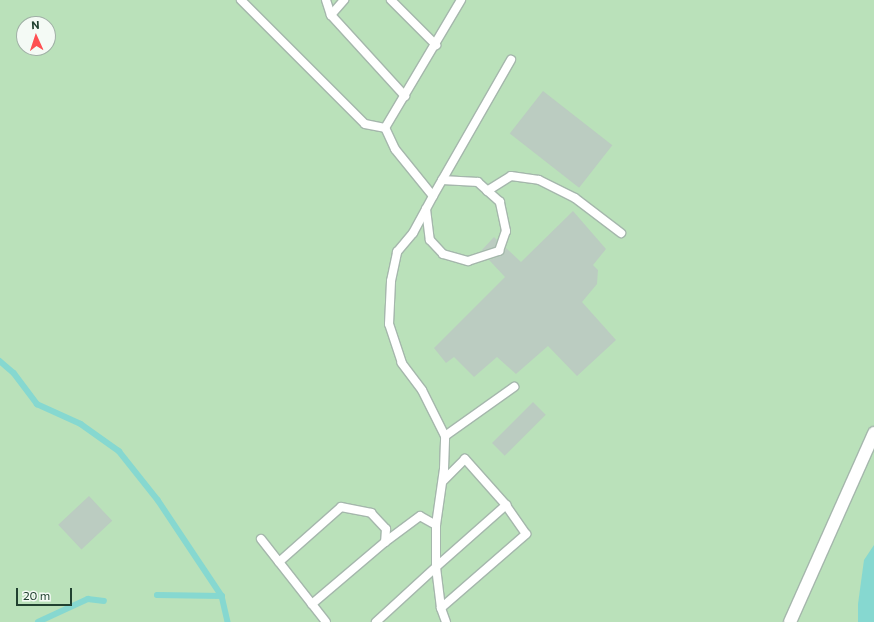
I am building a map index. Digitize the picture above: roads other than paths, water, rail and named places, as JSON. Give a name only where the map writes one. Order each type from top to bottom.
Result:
[{"type":"main road","points":[[790,622],[874,433]]},
{"type":"lane","points":[[241,0],[365,124],[385,128]]},
{"type":"lane","points":[[326,0],[331,15],[405,96]]},
{"type":"lane","points":[[331,15],[344,0]]},
{"type":"lane","points":[[391,0],[436,45]]},
{"type":"lane","points":[[385,128],[436,45],[461,0]]},
{"type":"lane","points":[[446,622],[441,608],[436,567],[436,525],[443,481],[445,436],[422,390],[402,363],[389,324],[391,281],[397,252],[413,232],[511,60]]},
{"type":"lane","points":[[385,128],[395,149],[433,196]]},
{"type":"lane","points":[[488,191],[511,176],[539,180],[575,198],[622,234]]},
{"type":"lane","points":[[426,209],[430,240],[443,254],[468,261],[499,251],[506,231],[500,202],[478,182],[442,180]]},
{"type":"lane","points":[[445,436],[514,387]]},
{"type":"lane","points":[[441,608],[526,534],[506,506],[466,459],[443,481]]},
{"type":"lane","points":[[376,622],[506,506]]},
{"type":"lane","points":[[279,562],[341,507],[371,513],[386,529],[385,542]]},
{"type":"lane","points":[[312,604],[385,542],[420,516],[436,525]]},
{"type":"lane","points":[[261,539],[326,622]]},
{"type":"water","points":[[874,545],[874,622],[858,622],[858,604],[864,560]]},
{"type":"waterway","points":[[0,361],[14,373],[37,404],[81,424],[119,451],[158,500],[222,596]]},
{"type":"waterway","points":[[157,595],[222,596],[228,622]]},
{"type":"waterway","points":[[38,622],[88,599],[104,601]]}]
